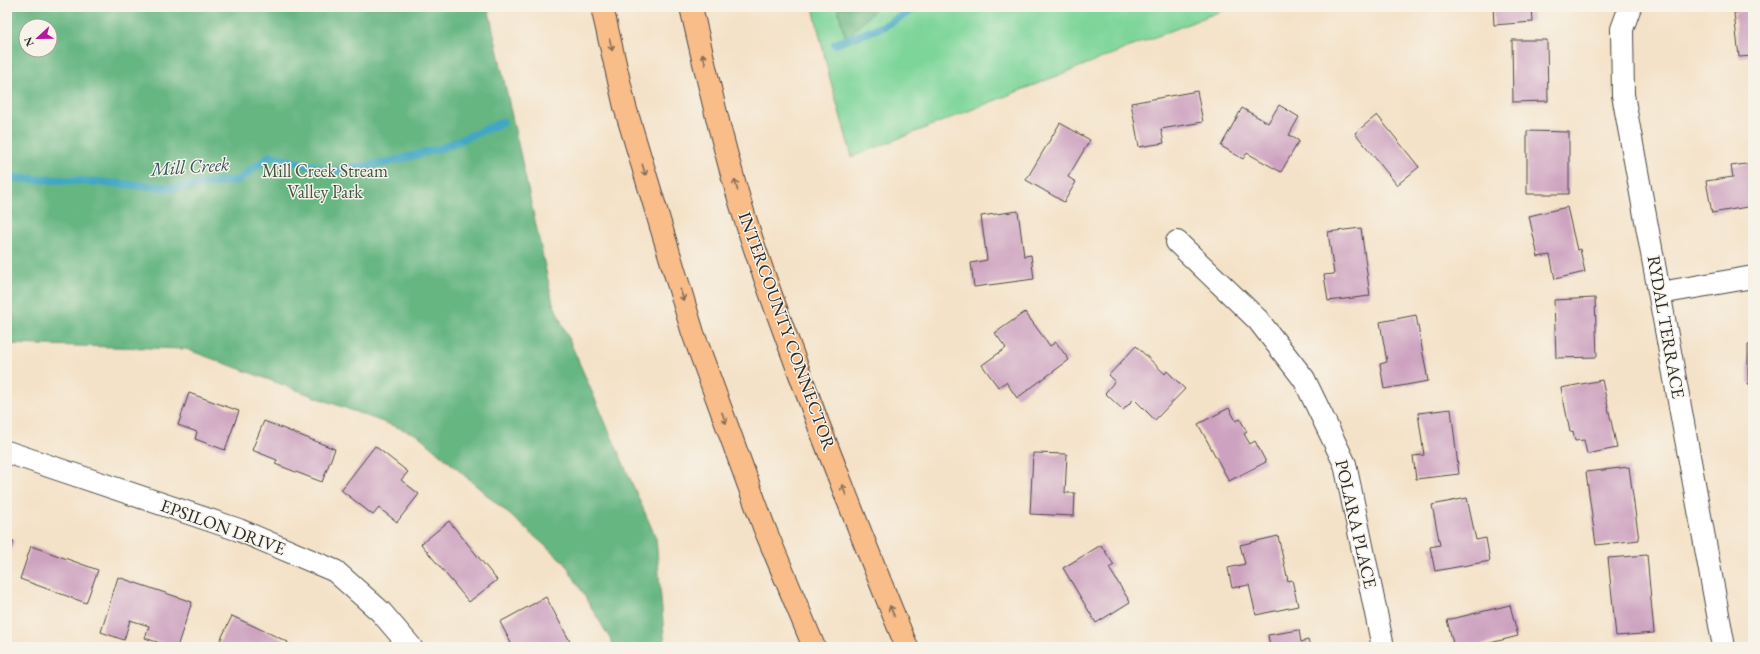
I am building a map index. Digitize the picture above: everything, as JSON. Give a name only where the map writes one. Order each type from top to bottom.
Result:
[{"type":"highway","points":[[602,7],[625,107],[693,333],[764,527],[814,647]]},
{"type":"highway","name":"INTERCOUNTY CONNECTOR","points":[[691,7],[718,123],[751,236],[789,347],[875,572],[908,647]]},
{"type":"street","name":"RYDAL TERRACE","points":[[1630,7],[1622,29],[1623,95],[1724,647]]},
{"type":"street","name":"POLARA PLACE","points":[[1177,242],[1258,320],[1304,379],[1345,464],[1383,647]]},
{"type":"street","points":[[1660,293],[1753,277]]},
{"type":"street","name":"EPSILON DRIVE","points":[[7,452],[239,530],[335,571],[381,612],[411,647]]},
{"type":"green space","name":"Mill Creek Stream Valley Park","points":[[7,7],[488,7],[553,303],[656,538],[665,647],[615,647],[565,563],[418,435],[186,349],[7,344]]},
{"type":"green space","points":[[813,7],[1231,7],[852,157],[829,75]]},
{"type":"green space","points":[[837,7],[878,7],[846,39]]},
{"type":"building","points":[[1493,7],[1532,7],[1533,22],[1494,25]]},
{"type":"building","points":[[1739,7],[1753,7],[1753,56],[1739,57],[1734,13],[1740,12]]},
{"type":"building","points":[[1512,40],[1547,40],[1548,101],[1513,102]]},
{"type":"building","points":[[1197,91],[1203,122],[1161,129],[1164,143],[1139,147],[1131,103]]},
{"type":"building","points":[[1279,105],[1299,117],[1289,135],[1299,141],[1281,172],[1247,153],[1243,159],[1221,146],[1242,108],[1268,123]]},
{"type":"building","points":[[1377,115],[1419,167],[1397,185],[1355,133]]},
{"type":"building","points":[[1060,123],[1090,140],[1068,177],[1076,182],[1064,202],[1026,180]]},
{"type":"building","points":[[1527,131],[1569,132],[1569,194],[1527,194]]},
{"type":"building","points":[[1753,163],[1753,206],[1712,213],[1706,181],[1733,177],[1731,166]]},
{"type":"building","points":[[1567,207],[1577,250],[1580,249],[1585,272],[1555,279],[1550,255],[1538,257],[1529,216]]},
{"type":"building","points":[[1018,211],[1024,256],[1031,255],[1034,279],[974,287],[971,263],[987,260],[981,216]]},
{"type":"building","points":[[1361,228],[1370,296],[1328,301],[1324,275],[1334,274],[1328,232]]},
{"type":"building","points":[[1595,298],[1597,357],[1556,358],[1554,300]]},
{"type":"building","points":[[1025,312],[1050,346],[1056,342],[1069,360],[1017,398],[1006,382],[998,387],[982,365],[1006,348],[995,333]]},
{"type":"building","points":[[1416,315],[1428,381],[1384,389],[1380,364],[1387,362],[1380,322]]},
{"type":"building","points":[[1753,344],[1753,384],[1748,384],[1748,345]]},
{"type":"building","points":[[1136,346],[1165,374],[1167,371],[1185,389],[1155,420],[1134,399],[1123,410],[1105,393],[1115,381],[1109,375]]},
{"type":"building","points":[[1602,380],[1617,448],[1587,454],[1584,440],[1575,441],[1573,431],[1570,432],[1561,388]]},
{"type":"building","points":[[189,393],[239,411],[225,450],[195,439],[197,432],[178,425]]},
{"type":"building","points":[[1229,408],[1236,421],[1240,419],[1247,432],[1244,434],[1250,444],[1255,441],[1266,462],[1229,481],[1198,424]]},
{"type":"building","points":[[1451,409],[1459,474],[1416,479],[1413,456],[1424,455],[1418,413]]},
{"type":"building","points":[[264,421],[335,449],[322,482],[275,464],[277,460],[252,450]]},
{"type":"building","points":[[375,446],[408,472],[401,480],[419,494],[397,522],[379,508],[373,515],[341,490]]},
{"type":"building","points":[[1033,453],[1067,454],[1065,493],[1075,493],[1074,516],[1030,514]]},
{"type":"building","points":[[1629,467],[1639,540],[1596,545],[1586,472]]},
{"type":"building","points":[[1467,498],[1476,540],[1486,538],[1490,561],[1435,571],[1430,547],[1440,545],[1432,505]]},
{"type":"building","points":[[449,521],[497,580],[469,602],[421,544]]},
{"type":"building","points":[[1278,536],[1288,581],[1292,580],[1298,606],[1256,615],[1249,585],[1232,588],[1228,568],[1245,564],[1240,545]]},
{"type":"building","points":[[7,538],[14,541],[7,560]]},
{"type":"building","points":[[1101,545],[1114,565],[1109,568],[1130,602],[1096,623],[1063,568]]},
{"type":"building","points":[[31,546],[98,570],[86,603],[20,579]]},
{"type":"building","points":[[1647,555],[1654,633],[1616,636],[1608,558]]},
{"type":"building","points":[[118,577],[192,602],[177,647],[172,647],[145,638],[149,626],[130,620],[124,640],[101,632]]},
{"type":"building","points":[[546,597],[573,647],[506,647],[511,643],[500,622]]},
{"type":"building","points":[[1510,605],[1518,636],[1474,647],[1454,647],[1447,620]]},
{"type":"building","points":[[232,616],[288,642],[286,647],[217,647]]},
{"type":"building","points":[[1299,630],[1301,642],[1308,640],[1310,647],[1270,647],[1268,635]]},
{"type":"waterway","name":"Mill Creek","points":[[835,44],[884,26],[917,7]]},
{"type":"waterway","name":"Mill Creek","points":[[7,178],[83,181],[174,188],[238,180],[270,156],[332,171],[386,163],[441,148],[503,122]]}]
